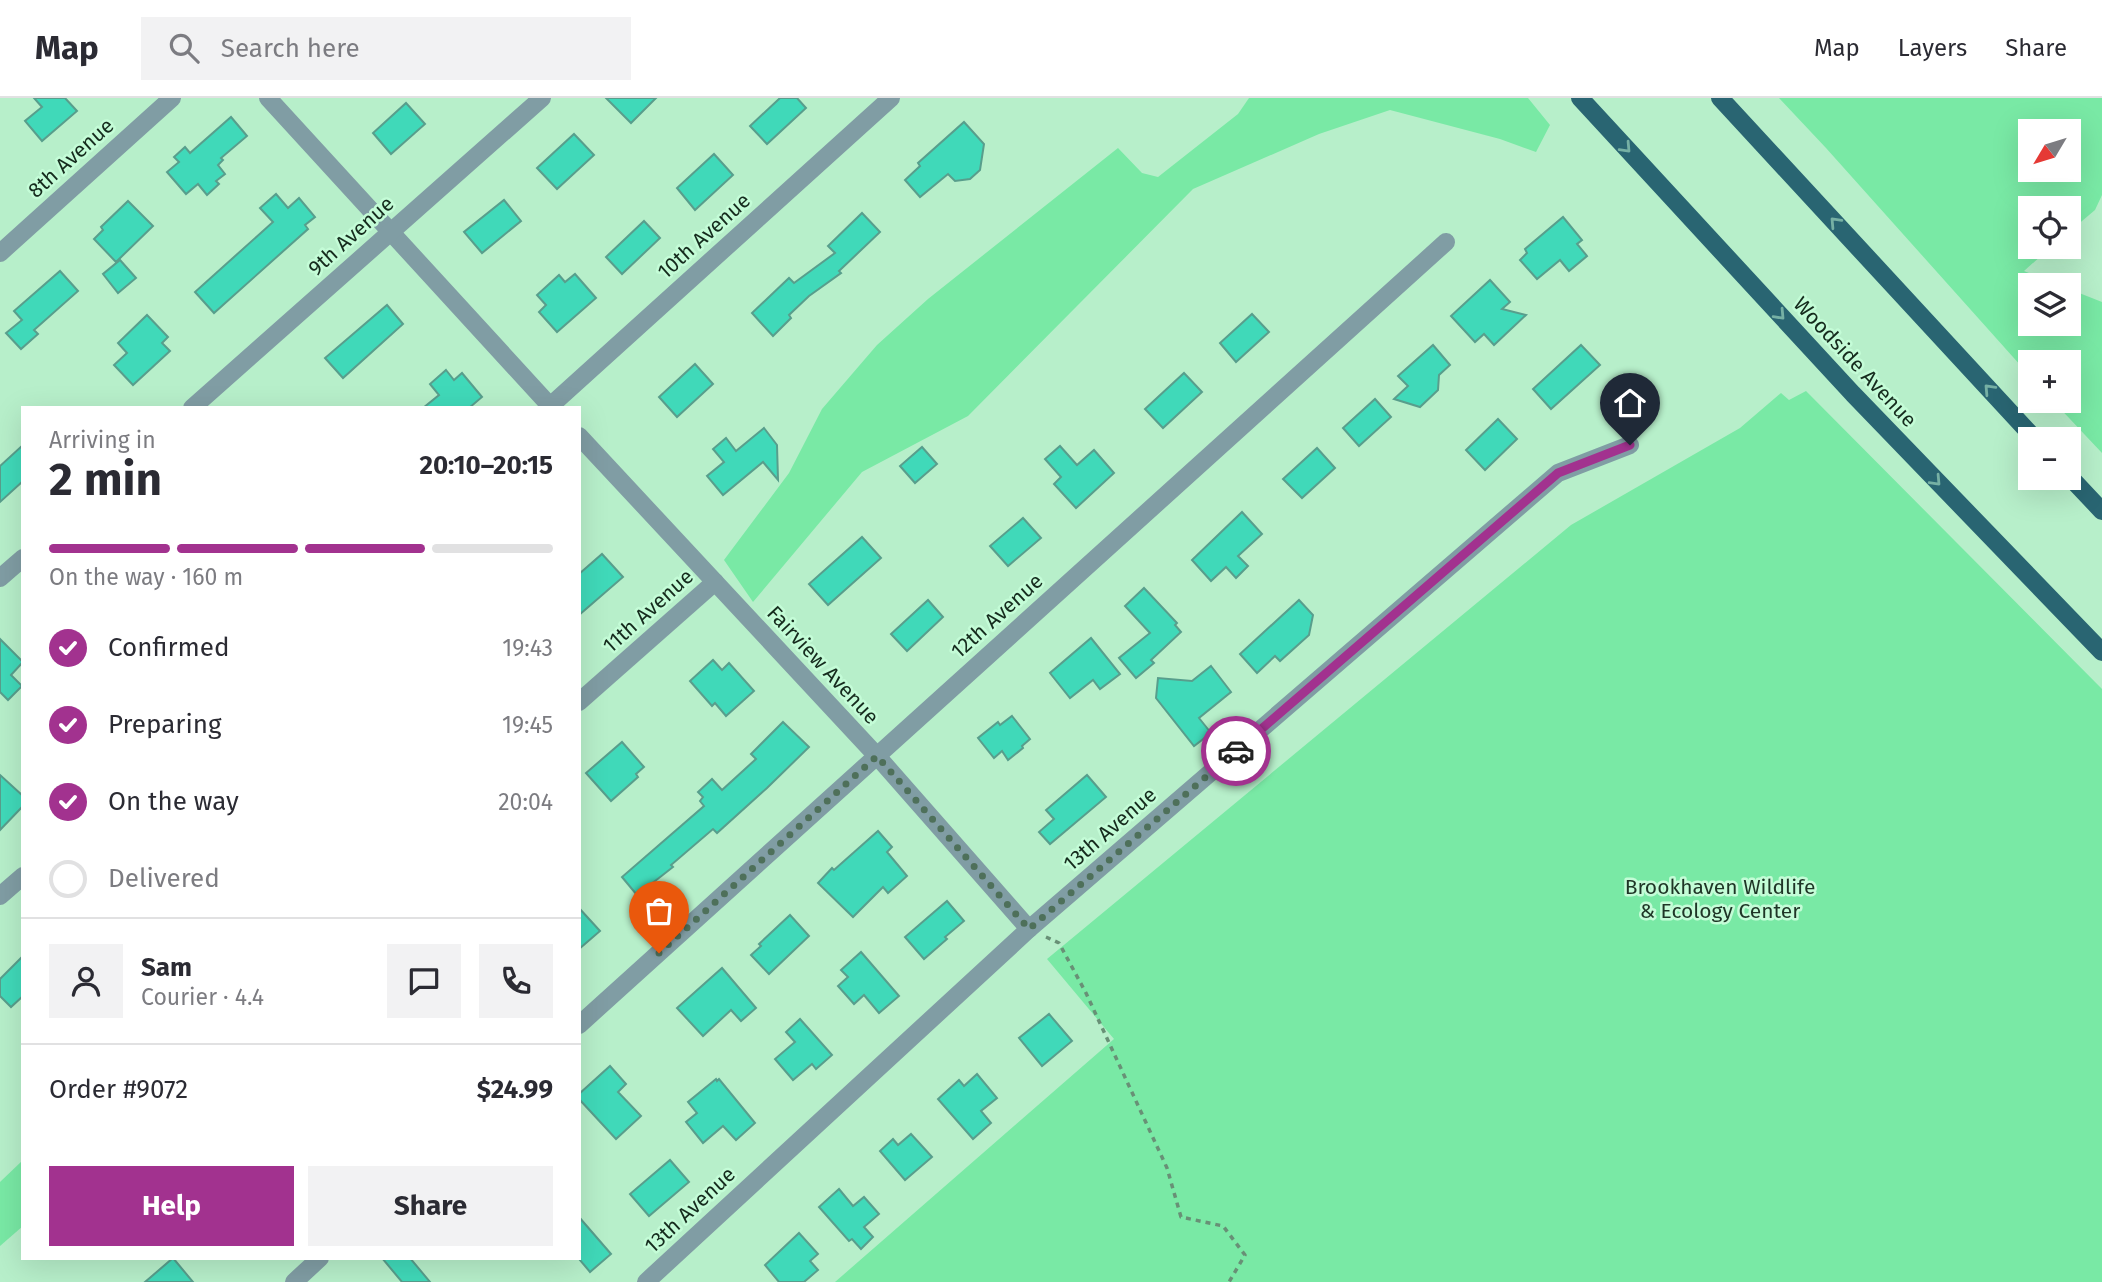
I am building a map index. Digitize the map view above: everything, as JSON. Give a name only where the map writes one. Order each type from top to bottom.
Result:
[{"type":"main road","name":"Woodside Avenue","points":[[1580,98],[1853,394],[2102,652]]},
{"type":"main road","points":[[1720,98],[2024,427]]},
{"type":"main road","points":[[2081,489],[2102,512]]},
{"type":"street","name":"8th Avenue","points":[[0,253],[172,98]]},
{"type":"street","points":[[268,98],[549,406]]},
{"type":"street","name":"9th Avenue","points":[[194,406],[542,98]]},
{"type":"street","name":"10th Avenue","points":[[551,406],[891,98]]},
{"type":"street","name":"12th Avenue","points":[[581,1023],[1446,242]]},
{"type":"street","name":"Fairview Avenue","points":[[581,438],[877,756],[1029,929]]},
{"type":"street","name":"13th Avenue","points":[[646,1282],[1029,929],[1558,473],[1630,445]]},
{"type":"street","points":[[0,578],[21,560]]},
{"type":"street","name":"11th Avenue","points":[[581,700],[715,582]]},
{"type":"street","points":[[0,896],[21,878]]},
{"type":"street","points":[[294,1282],[318,1260]]},
{"type":"path","points":[[1029,929],[1059,943],[1086,993],[1167,1168],[1181,1217],[1223,1226],[1245,1255],[1229,1282]]},
{"type":"green space","points":[[1249,98],[1528,98],[1550,125],[1536,152],[1500,139],[1390,110],[1319,134],[1193,189],[968,416],[862,472],[753,602],[724,560],[789,473],[822,409],[877,345],[928,299],[1118,148],[1142,173],[1158,177],[1238,114]]},
{"type":"green space","points":[[1779,98],[2102,98],[2102,195],[2095,210],[2081,222],[2081,196],[2018,196],[2018,259],[2038,259],[2024,271],[2029,273],[2018,273],[2018,336],[2081,336],[2081,294],[2102,302],[2102,453],[2081,431],[2081,427],[2078,427],[2064,413],[2081,413],[2081,350],[2018,350],[2018,363]]},
{"type":"green space","name":"Brookhaven Wildlife & Ecology Center","points":[[1806,391],[2102,689],[2102,1282],[835,1282],[1114,1039],[1047,959],[1571,525],[1740,428],[1781,393],[1789,400]]},
{"type":"green space","points":[[21,1162],[21,1228],[0,1246],[0,1182]]},
{"type":"building","points":[[34,98],[65,98],[77,111],[42,141],[25,121],[42,107]]},
{"type":"building","points":[[606,98],[656,98],[631,123]]},
{"type":"building","points":[[780,98],[797,98],[806,108],[767,144],[750,126]]},
{"type":"building","points":[[406,103],[425,124],[391,154],[373,133]]},
{"type":"building","points":[[231,117],[247,136],[221,158],[223,160],[218,165],[225,174],[216,181],[219,184],[207,195],[198,184],[186,194],[167,172],[179,162],[174,157],[185,147],[190,153]]},
{"type":"building","points":[[964,122],[984,144],[980,170],[970,179],[955,181],[948,174],[920,197],[905,180],[920,166],[918,163]]},
{"type":"building","points":[[574,134],[594,155],[557,189],[537,168]]},
{"type":"building","points":[[714,154],[733,175],[695,210],[677,188]]},
{"type":"building","points":[[276,194],[288,208],[299,198],[315,217],[305,225],[308,229],[214,313],[195,292],[273,222],[260,208]]},
{"type":"building","points":[[504,200],[521,221],[482,253],[464,232]]},
{"type":"building","points":[[128,201],[153,226],[116,262],[94,239],[103,230],[101,227]]},
{"type":"building","points":[[862,213],[880,232],[839,271],[841,273],[809,296],[789,315],[791,318],[773,336],[752,313],[789,278],[794,283],[835,253],[828,246]]},
{"type":"building","points":[[1563,217],[1582,240],[1577,244],[1587,256],[1569,271],[1560,260],[1537,279],[1520,260],[1527,253],[1525,249]]},
{"type":"building","points":[[644,221],[660,238],[622,274],[606,257]]},
{"type":"building","points":[[120,260],[136,278],[118,293],[103,274]]},
{"type":"building","points":[[60,271],[78,291],[34,330],[38,334],[21,349],[6,333],[22,320],[14,311]]},
{"type":"building","points":[[575,274],[596,298],[557,332],[539,312],[546,305],[537,295],[559,275],[565,282]]},
{"type":"building","points":[[1490,280],[1510,302],[1502,309],[1526,315],[1494,345],[1484,334],[1475,342],[1451,316]]},
{"type":"building","points":[[387,305],[403,324],[343,378],[325,358]]},
{"type":"building","points":[[1252,314],[1269,332],[1236,362],[1220,343]]},
{"type":"building","points":[[147,315],[168,337],[162,343],[170,351],[133,385],[114,365],[127,353],[118,343]]},
{"type":"building","points":[[1433,345],[1450,365],[1439,375],[1438,390],[1420,407],[1394,399],[1408,386],[1398,376]]},
{"type":"building","points":[[1581,345],[1600,365],[1551,409],[1533,389]]},
{"type":"building","points":[[695,364],[713,384],[677,417],[659,397]]},
{"type":"building","points":[[446,370],[454,380],[462,373],[482,397],[471,406],[425,406],[439,395],[430,384]]},
{"type":"building","points":[[1184,373],[1202,392],[1163,428],[1145,409]]},
{"type":"building","points":[[1375,399],[1391,417],[1359,446],[1343,428]]},
{"type":"building","points":[[1498,419],[1517,439],[1485,470],[1466,450]]},
{"type":"building","points":[[764,428],[777,445],[778,480],[763,462],[723,495],[707,476],[724,462],[713,449],[726,438],[736,451]]},
{"type":"building","points":[[1060,446],[1077,465],[1094,450],[1114,473],[1076,508],[1054,484],[1061,477],[1045,459]]},
{"type":"building","points":[[21,447],[21,483],[0,502],[0,466]]},
{"type":"building","points":[[922,447],[937,464],[915,483],[900,466]]},
{"type":"building","points":[[1317,448],[1335,468],[1302,498],[1283,479]]},
{"type":"building","points":[[1242,512],[1262,534],[1238,556],[1248,566],[1236,578],[1226,567],[1211,581],[1192,560]]},
{"type":"building","points":[[1023,518],[1041,538],[1008,566],[990,546]]},
{"type":"building","points":[[862,537],[881,558],[828,605],[809,584]]},
{"type":"building","points":[[602,554],[623,577],[581,613],[581,572]]},
{"type":"building","points":[[1144,588],[1177,623],[1175,625],[1181,632],[1151,660],[1154,663],[1136,678],[1119,658],[1150,633],[1125,606]]},
{"type":"building","points":[[928,600],[943,617],[907,651],[891,634]]},
{"type":"building","points":[[1299,600],[1313,615],[1309,635],[1280,661],[1275,656],[1257,673],[1240,654]]},
{"type":"building","points":[[1091,638],[1120,674],[1100,689],[1093,680],[1070,698],[1050,673]]},
{"type":"building","points":[[0,639],[21,660],[21,664],[11,675],[21,687],[8,700],[0,692]]},
{"type":"building","points":[[713,660],[722,670],[729,663],[754,691],[726,716],[715,703],[712,706],[690,681]]},
{"type":"building","points":[[1211,666],[1231,692],[1199,718],[1211,733],[1194,746],[1156,698],[1158,678],[1192,681]]},
{"type":"building","points":[[1012,716],[1030,739],[1008,760],[1002,751],[994,758],[978,738],[998,722],[1000,725]]},
{"type":"building","points":[[783,722],[809,747],[717,833],[713,829],[671,865],[673,867],[637,895],[622,877],[704,806],[700,801],[703,797],[698,792],[712,779],[722,790],[756,759],[751,754]]},
{"type":"building","points":[[622,742],[644,767],[636,774],[638,777],[611,801],[586,773]]},
{"type":"building","points":[[0,775],[21,794],[21,808],[0,830]]},
{"type":"building","points":[[1087,775],[1106,797],[1050,844],[1039,832],[1054,819],[1046,810]]},
{"type":"building","points":[[878,831],[892,847],[887,852],[907,876],[888,893],[883,887],[853,917],[818,883],[832,868],[834,870]]},
{"type":"building","points":[[947,901],[964,921],[924,959],[905,937]]},
{"type":"building","points":[[581,910],[600,931],[581,947]]},
{"type":"building","points":[[790,915],[809,936],[769,974],[751,955]]},
{"type":"building","points":[[861,952],[899,996],[879,1013],[864,995],[854,1004],[838,986],[848,977],[841,970]]},
{"type":"building","points":[[21,958],[21,998],[11,1007],[0,996],[0,979]]},
{"type":"building","points":[[722,968],[756,1008],[741,1021],[731,1010],[703,1036],[677,1008]]},
{"type":"building","points":[[1049,1014],[1072,1041],[1042,1066],[1019,1038]]},
{"type":"building","points":[[800,1019],[832,1055],[816,1069],[812,1064],[793,1080],[775,1059],[795,1042],[786,1032]]},
{"type":"building","points":[[610,1066],[626,1084],[618,1092],[641,1116],[616,1139],[581,1101],[581,1092]]},
{"type":"building","points":[[977,1074],[997,1098],[981,1111],[991,1123],[973,1139],[938,1099],[959,1080],[964,1086]]},
{"type":"building","points":[[719,1079],[755,1123],[736,1140],[723,1126],[703,1143],[686,1122],[697,1113],[688,1102]]},
{"type":"building","points":[[911,1134],[932,1157],[905,1180],[880,1151],[893,1139],[898,1145]]},
{"type":"building","points":[[670,1160],[689,1182],[649,1216],[630,1194]]},
{"type":"building","points":[[839,1189],[853,1206],[864,1197],[879,1214],[864,1227],[873,1237],[861,1249],[852,1239],[849,1241],[819,1207]]},
{"type":"building","points":[[581,1219],[611,1254],[590,1272],[580,1260]]},
{"type":"building","points":[[799,1233],[818,1254],[810,1261],[818,1270],[804,1282],[779,1282],[765,1265]]},
{"type":"building","points":[[171,1260],[175,1260],[193,1282],[145,1282]]},
{"type":"building","points":[[384,1260],[412,1260],[430,1282],[402,1282]]},
{"type":"way so far","points":[[659,953],[877,756],[1029,929],[1236,751]]},
{"type":"route","points":[[1236,751],[1558,473],[1630,445]]}]
